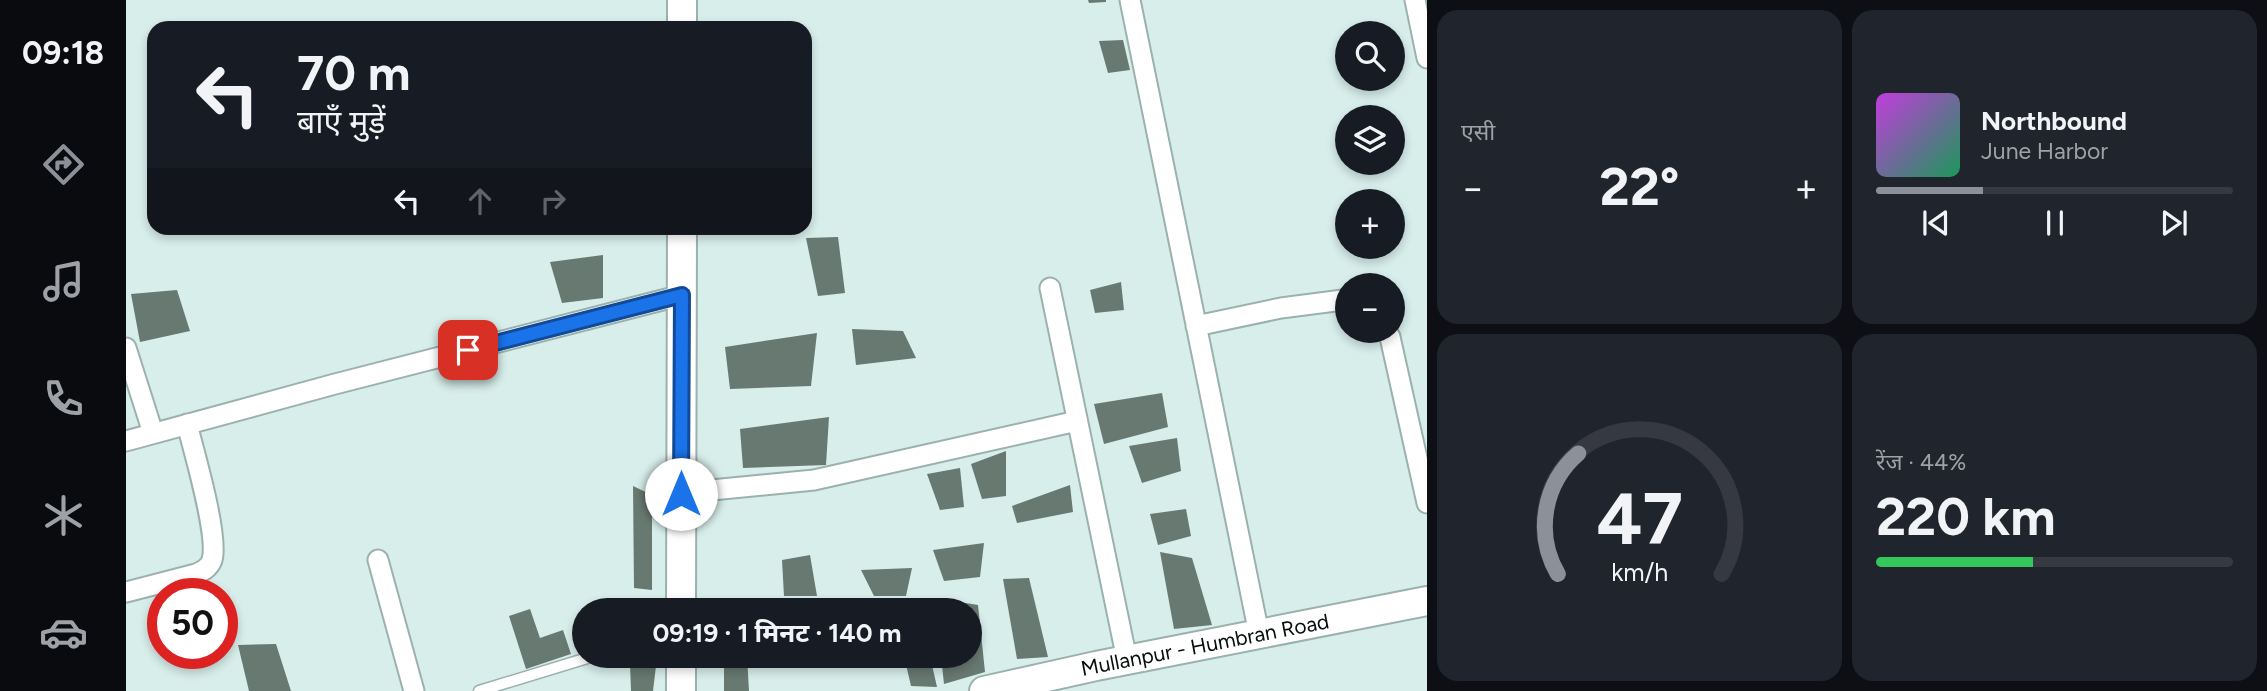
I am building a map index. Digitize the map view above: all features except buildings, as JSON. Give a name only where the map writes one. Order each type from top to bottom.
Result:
[{"type":"main road","points":[[682,0],[682,21]]},
{"type":"main road","points":[[681,598],[682,235]]},
{"type":"main road","name":"Mullanpur - Humbran Road","points":[[984,691],[1427,600]]},
{"type":"main road","points":[[681,668],[681,691]]},
{"type":"street","points":[[1130,0],[1259,634]]},
{"type":"street","points":[[1415,0],[1427,58]]},
{"type":"street","points":[[1050,288],[1127,660]]},
{"type":"street","points":[[126,441],[348,380],[682,295]]},
{"type":"street","points":[[1196,327],[1281,308],[1335,301]]},
{"type":"street","points":[[1391,343],[1427,503]]},
{"type":"street","points":[[126,348],[153,433]]},
{"type":"street","points":[[681,494],[814,480],[1077,421]]},
{"type":"street","points":[[126,592],[196,574],[207,569],[211,561],[213,549],[205,498],[187,424]]},
{"type":"street","points":[[378,560],[414,691]]},
{"type":"lane","points":[[480,691],[572,663]]},
{"type":"route","points":[[468,350],[682,295],[681,494]]}]
